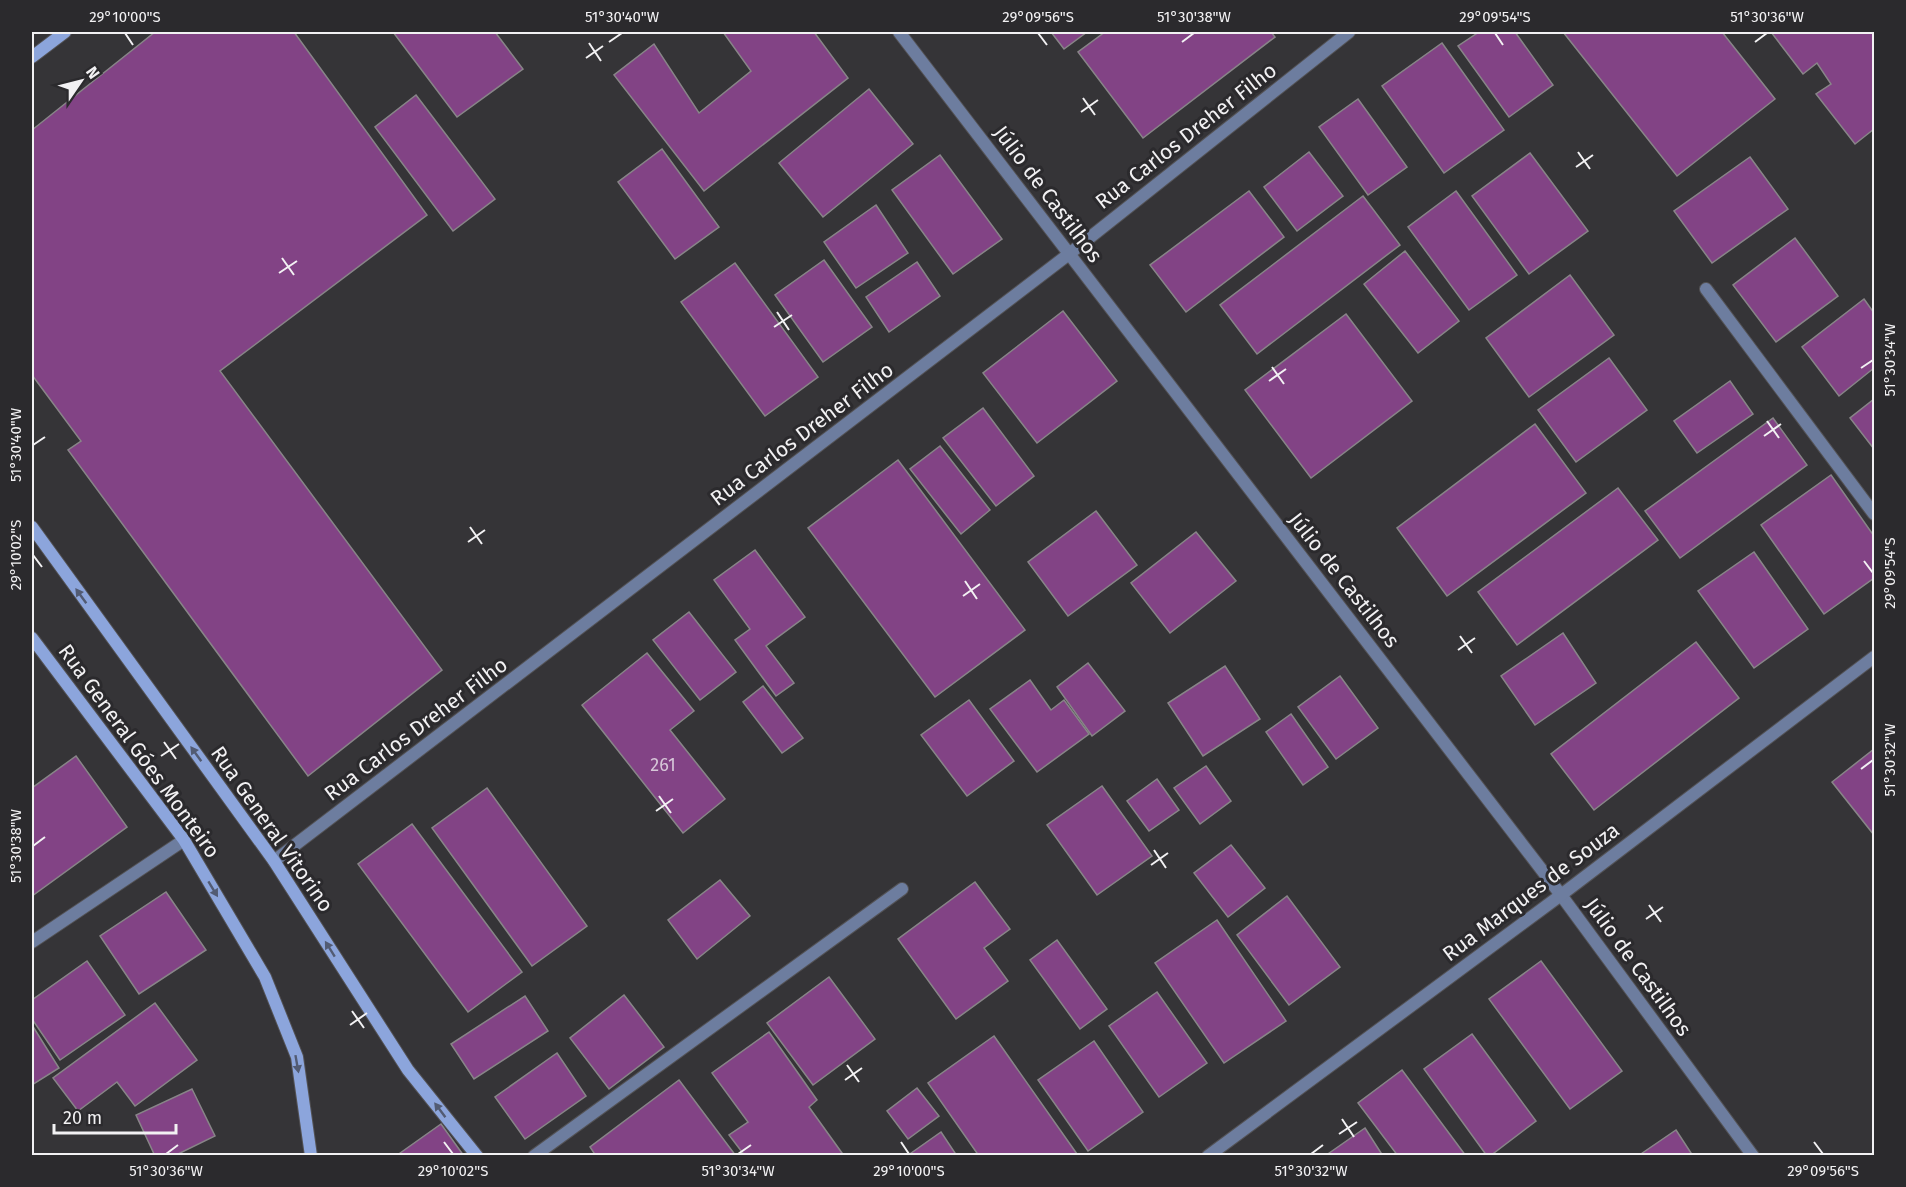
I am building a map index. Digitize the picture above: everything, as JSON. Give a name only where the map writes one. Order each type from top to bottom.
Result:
[{"type":"main road","points":[[32,57],[65,32]]},
{"type":"main road","name":"Rua General Vitorino","points":[[32,528],[274,861],[408,1070],[477,1155]]},
{"type":"main road","name":"Rua General Góes Monteiro","points":[[32,638],[184,840],[265,977],[297,1057],[310,1155]]},
{"type":"street","name":"Júlio de Castilhos","points":[[899,32],[1562,895],[1753,1155]]},
{"type":"street","name":"Rua Carlos Dreher Filho","points":[[274,861],[1069,254],[1349,32]]},
{"type":"street","points":[[1706,289],[1875,514]]},
{"type":"street","name":"Rua Marques de Souza","points":[[1208,1155],[1562,895],[1875,657]]},
{"type":"street","points":[[32,942],[184,840]]},
{"type":"street","points":[[534,1155],[902,889]]},
{"type":"building","points":[[155,32],[294,32],[427,215],[220,371],[442,670],[308,776],[68,450],[81,441],[32,375],[32,130]]},
{"type":"building","points":[[393,32],[495,32],[523,69],[457,117]]},
{"type":"building","points":[[723,32],[814,32],[848,78],[704,191],[614,75],[654,44],[699,113],[751,71]]},
{"type":"building","points":[[1051,32],[1087,32],[1064,49]]},
{"type":"building","points":[[1105,32],[1271,32],[1275,37],[1143,138],[1078,52]]},
{"type":"building","points":[[1479,32],[1515,32],[1553,85],[1509,117],[1458,46]]},
{"type":"building","points":[[1563,32],[1722,32],[1775,99],[1677,176]]},
{"type":"building","points":[[1771,32],[1874,32],[1874,129],[1855,144],[1816,94],[1831,84],[1817,63],[1803,74]]},
{"type":"building","points":[[1442,43],[1504,130],[1444,173],[1382,86]]},
{"type":"building","points":[[869,89],[913,144],[823,217],[779,163]]},
{"type":"building","points":[[416,95],[495,199],[453,231],[375,127]]},
{"type":"building","points":[[1358,99],[1407,167],[1368,195],[1319,127]]},
{"type":"building","points":[[662,149],[719,227],[675,259],[618,182]]},
{"type":"building","points":[[1309,152],[1343,196],[1297,231],[1264,187]]},
{"type":"building","points":[[1530,153],[1588,231],[1529,274],[1472,196]]},
{"type":"building","points":[[940,155],[1002,239],[953,274],[892,190]]},
{"type":"building","points":[[1750,157],[1788,209],[1712,263],[1674,211]]},
{"type":"building","points":[[1249,191],[1284,237],[1186,312],[1150,265]]},
{"type":"building","points":[[1456,191],[1517,275],[1469,310],[1408,227]]},
{"type":"building","points":[[1363,196],[1400,245],[1257,354],[1220,305]]},
{"type":"building","points":[[876,205],[908,253],[856,288],[824,242]]},
{"type":"building","points":[[1795,238],[1838,296],[1776,342],[1733,285]]},
{"type":"building","points":[[1405,251],[1459,321],[1418,353],[1364,284]]},
{"type":"building","points":[[824,260],[872,327],[823,362],[775,295]]},
{"type":"building","points":[[917,262],[940,296],[889,332],[866,297]]},
{"type":"building","points":[[735,263],[818,377],[765,416],[681,302]]},
{"type":"building","points":[[1570,275],[1614,335],[1529,397],[1486,338]]},
{"type":"building","points":[[1864,299],[1874,313],[1874,368],[1839,396],[1802,347]]},
{"type":"building","points":[[1063,311],[1117,381],[1037,443],[983,373]]},
{"type":"building","points":[[1346,314],[1412,401],[1311,478],[1245,390]]},
{"type":"building","points":[[1609,358],[1647,410],[1576,462],[1538,410]]},
{"type":"building","points":[[1730,381],[1753,414],[1697,453],[1674,421]]},
{"type":"building","points":[[1874,399],[1874,449],[1850,418]]},
{"type":"building","points":[[983,408],[1034,476],[996,506],[943,438]]},
{"type":"building","points":[[1773,418],[1807,465],[1680,558],[1645,511]]},
{"type":"building","points":[[1535,424],[1586,493],[1447,596],[1397,528]]},
{"type":"building","points":[[940,446],[990,510],[961,534],[910,469]]},
{"type":"building","points":[[898,460],[1025,630],[935,697],[808,528]]},
{"type":"building","points":[[1831,475],[1874,536],[1874,578],[1824,614],[1761,525]]},
{"type":"building","points":[[1618,488],[1658,540],[1517,645],[1478,592]]},
{"type":"building","points":[[1096,511],[1137,565],[1068,616],[1028,562]]},
{"type":"building","points":[[1196,532],[1236,581],[1170,633],[1131,583]]},
{"type":"building","points":[[755,550],[805,617],[766,646],[794,683],[776,696],[735,640],[750,629],[714,580]]},
{"type":"building","points":[[1754,552],[1808,629],[1754,668],[1698,591]]},
{"type":"building","points":[[689,612],[736,672],[700,700],[653,640]]},
{"type":"building","points":[[1563,633],[1596,683],[1535,725],[1501,676]]},
{"type":"building","points":[[1696,642],[1739,698],[1594,810],[1551,754]]},
{"type":"building","points":[[647,653],[694,711],[670,730],[725,799],[683,833],[582,705]]},
{"type":"building","points":[[1088,663],[1125,711],[1092,736],[1057,687]]},
{"type":"building","points":[[1225,666],[1260,719],[1203,756],[1168,703]]},
{"type":"building","points":[[1340,676],[1378,728],[1336,759],[1298,707]]},
{"type":"building","points":[[1030,680],[1051,710],[1064,700],[1089,734],[1037,772],[990,709]]},
{"type":"building","points":[[763,686],[803,738],[782,753],[743,702]]},
{"type":"building","points":[[969,700],[1014,761],[967,796],[921,735]]},
{"type":"building","points":[[1291,714],[1328,767],[1303,785],[1266,732]]},
{"type":"building","points":[[1874,749],[1874,835],[1832,782]]},
{"type":"building","points":[[76,756],[127,827],[32,896],[32,788]]},
{"type":"building","points":[[1206,766],[1231,801],[1200,824],[1174,788]]},
{"type":"building","points":[[1157,779],[1179,810],[1149,831],[1127,801]]},
{"type":"building","points":[[1102,786],[1152,856],[1097,895],[1047,825]]},
{"type":"building","points":[[487,788],[587,926],[532,966],[432,828]]},
{"type":"building","points":[[412,824],[522,972],[468,1012],[358,864]]},
{"type":"building","points":[[1231,845],[1265,888],[1228,917],[1194,873]]},
{"type":"building","points":[[720,880],[750,916],[697,959],[668,920]]},
{"type":"building","points":[[975,882],[1010,929],[984,948],[1008,981],[956,1019],[898,939]]},
{"type":"building","points":[[166,892],[206,950],[139,994],[100,936]]},
{"type":"building","points":[[1287,896],[1340,967],[1289,1005],[1237,935]]},
{"type":"building","points":[[1217,920],[1286,1021],[1224,1063],[1155,963]]},
{"type":"building","points":[[1057,940],[1107,1009],[1080,1029],[1030,960]]},
{"type":"building","points":[[87,961],[125,1015],[60,1060],[32,1019],[32,1000]]},
{"type":"building","points":[[1541,961],[1622,1071],[1570,1109],[1489,999]]},
{"type":"building","points":[[829,977],[875,1039],[813,1085],[767,1023]]},
{"type":"building","points":[[1157,992],[1207,1063],[1159,1097],[1109,1026]]},
{"type":"building","points":[[624,995],[664,1047],[609,1089],[570,1038]]},
{"type":"building","points":[[525,996],[548,1031],[474,1079],[451,1044]]},
{"type":"building","points":[[155,1003],[197,1060],[135,1106],[117,1082],[78,1111],[53,1078]]},
{"type":"building","points":[[32,1025],[59,1068],[32,1085]]},
{"type":"building","points":[[769,1032],[817,1100],[809,1107],[842,1153],[839,1156],[745,1156],[729,1135],[748,1122],[712,1073]]},
{"type":"building","points":[[1472,1034],[1536,1121],[1490,1156],[1487,1156],[1424,1069]]},
{"type":"building","points":[[994,1036],[1077,1154],[1075,1156],[979,1156],[928,1083]]},
{"type":"building","points":[[1094,1041],[1143,1112],[1088,1151],[1038,1080]]},
{"type":"building","points":[[557,1053],[586,1096],[525,1139],[495,1097]]},
{"type":"building","points":[[1402,1070],[1466,1156],[1398,1156],[1358,1103]]},
{"type":"building","points":[[679,1080],[736,1156],[596,1156],[590,1147]]},
{"type":"building","points":[[917,1088],[939,1116],[908,1139],[887,1111]]},
{"type":"building","points":[[192,1089],[215,1136],[174,1156],[155,1156],[136,1115]]},
{"type":"building","points":[[441,1124],[464,1156],[396,1156]]},
{"type":"building","points":[[1365,1128],[1383,1156],[1325,1156]]},
{"type":"building","points":[[1676,1130],[1693,1156],[1638,1156]]},
{"type":"building","points":[[941,1132],[957,1156],[907,1156]]}]
